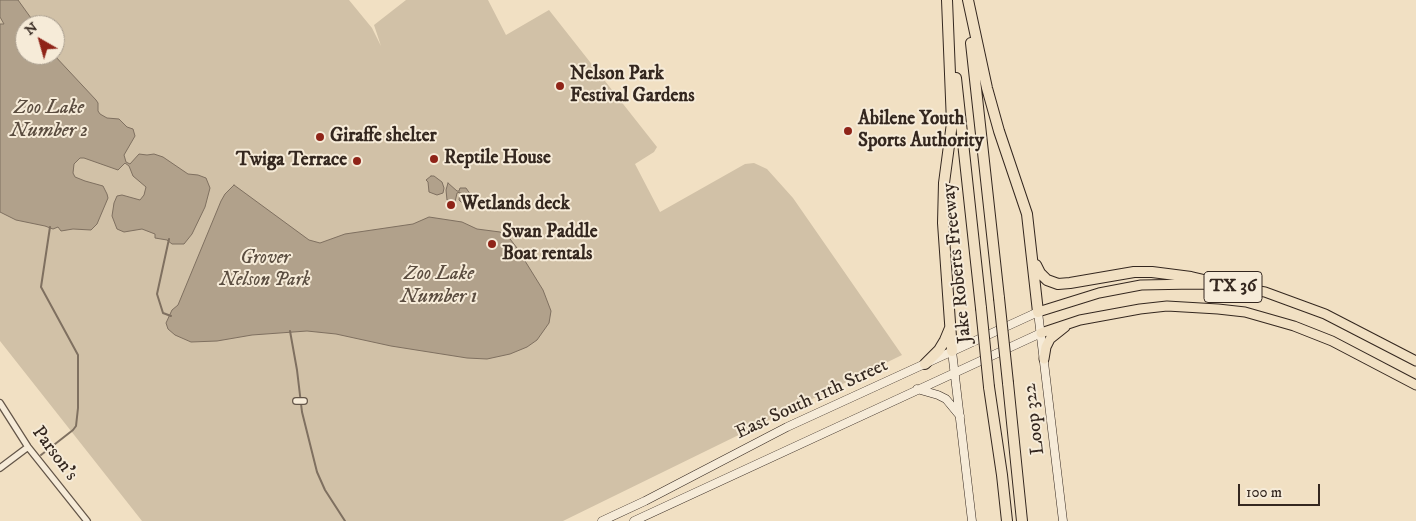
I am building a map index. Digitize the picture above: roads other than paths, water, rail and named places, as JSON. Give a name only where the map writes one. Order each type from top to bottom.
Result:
[{"type":"highway","name":"Jake Roberts Freeway","points":[[948,0],[989,387],[1007,521]]},
{"type":"highway","points":[[948,0],[952,123],[944,183],[943,224],[952,351]]},
{"type":"highway","name":"Jake Roberts Freeway","points":[[967,0],[1022,521]]},
{"type":"highway","points":[[967,0],[999,131],[1027,214],[1038,312]]},
{"type":"highway","points":[[1033,258],[1040,273],[1047,280],[1058,284],[1126,273],[1152,272],[1191,277],[1225,285]]},
{"type":"highway","points":[[925,364],[939,350],[950,327]]},
{"type":"main road","name":"TX 36","points":[[1038,312],[1099,293],[1141,285],[1225,285],[1265,292],[1325,314],[1416,361]]},
{"type":"main road","name":"TX 36","points":[[1041,333],[1073,322],[1112,313],[1167,306],[1245,312],[1294,326],[1332,341],[1416,385]]},
{"type":"main road","name":"Loop 322","points":[[1038,312],[1063,521]]},
{"type":"main road","name":"East South 11th Street","points":[[602,521],[645,501],[787,427],[1038,312]]},
{"type":"main road","points":[[1044,359],[1046,347],[1050,339],[1073,322]]},
{"type":"main road","name":"East South 11th Street","points":[[634,521],[955,371],[1041,333]]},
{"type":"main road","points":[[952,351],[972,521]]},
{"type":"main road","points":[[917,389],[946,399],[961,416]]},
{"type":"street","points":[[296,401],[304,401]]},
{"type":"street","name":"Parson's","points":[[0,404],[28,446],[87,521]]},
{"type":"street","points":[[0,468],[28,446]]},
{"type":"water","name":"Zoo Lake Number 2","points":[[0,0],[18,0],[29,15],[15,15],[15,65],[63,65],[96,100],[100,114],[107,118],[119,119],[127,127],[133,129],[135,136],[124,155],[126,162],[130,164],[139,154],[154,154],[163,157],[188,174],[206,178],[210,188],[205,207],[192,234],[184,244],[172,244],[167,240],[155,238],[155,234],[142,229],[124,232],[117,229],[112,216],[117,196],[122,195],[140,200],[144,195],[146,187],[133,176],[129,166],[125,163],[118,170],[84,158],[80,158],[74,164],[73,173],[75,177],[103,186],[107,194],[108,198],[97,224],[91,230],[73,229],[61,231],[58,227],[53,229],[16,220],[0,212],[0,24],[4,24],[0,17]]},
{"type":"water","points":[[431,176],[442,182],[443,193],[437,195],[429,192],[426,180]]},
{"type":"water","points":[[448,183],[457,191],[460,188],[466,188],[475,201],[468,204],[461,202],[459,200],[460,192],[457,193],[455,202],[447,200],[446,190]]},
{"type":"water","name":"Zoo Lake Number 1","points":[[234,185],[309,240],[320,243],[345,234],[413,224],[429,217],[462,222],[477,229],[500,232],[507,235],[543,290],[551,311],[549,323],[537,340],[527,347],[510,354],[487,359],[467,358],[391,346],[336,334],[307,331],[191,342],[175,335],[168,329],[166,323],[172,310],[178,305],[221,201]]},
{"type":"waterway","points":[[41,455],[73,430],[76,426],[78,408],[78,355],[41,287],[50,227]]},
{"type":"waterway","points":[[169,239],[157,294],[163,313],[171,316]]},
{"type":"waterway","points":[[290,331],[302,412],[317,472],[325,490],[345,521]]},
{"type":"place","name":"Nelson Park Festival Gardens","points":[[560,86]]},
{"type":"place","name":"Abilene Youth Sports Authority","points":[[848,131]]},
{"type":"place","name":"Giraffe shelter","points":[[320,137]]},
{"type":"place","name":"Reptile House","points":[[434,159]]},
{"type":"place","name":"Twiga Terrace","points":[[357,161]]},
{"type":"place","name":"Wetlands deck","points":[[451,205]]},
{"type":"place","name":"Swan Paddle Boat rentals","points":[[492,244]]},
{"type":"park label","name":"Grover Nelson Park","points":[[265,270]]}]
